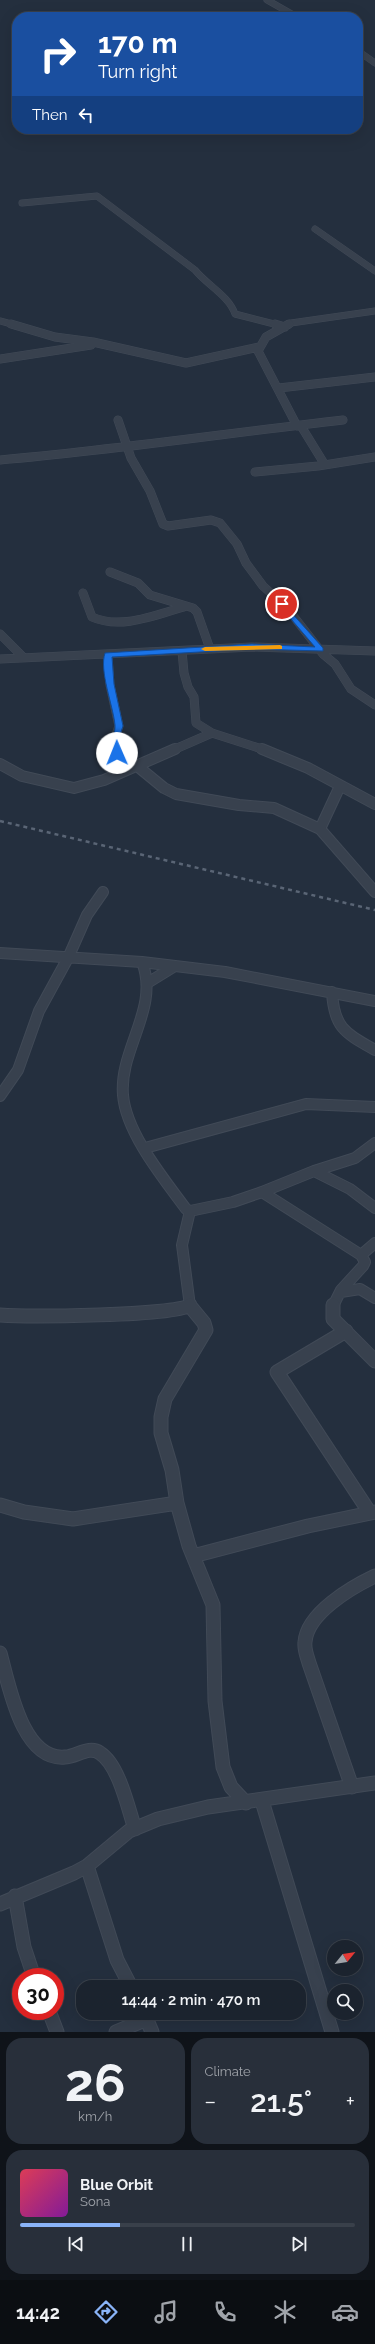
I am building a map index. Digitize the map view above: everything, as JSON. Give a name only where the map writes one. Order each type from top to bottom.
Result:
[{"type":"street","points":[[267,0],[288,12]]},
{"type":"street","points":[[363,55],[375,63]]},
{"type":"street","points":[[22,203],[97,196],[142,228],[158,243],[195,270],[206,283],[229,302],[235,314],[285,327]]},
{"type":"street","points":[[315,229],[375,271]]},
{"type":"street","points":[[325,465],[299,426],[258,351],[259,347],[267,334],[296,322],[375,311]]},
{"type":"street","points":[[0,321],[55,337],[100,344],[186,363],[230,356],[259,347]]},
{"type":"street","points":[[0,358],[100,344]]},
{"type":"street","points":[[279,388],[375,377]]},
{"type":"street","points":[[118,420],[126,445],[142,482],[150,491],[163,524],[168,526],[211,520],[220,523],[237,544],[253,574],[271,594],[287,608],[321,650],[335,664],[351,689],[375,705]]},
{"type":"street","points":[[0,460],[58,455],[126,445],[343,420]]},
{"type":"street","points":[[255,472],[325,465],[375,457]]},
{"type":"street","points":[[366,458],[375,465]]},
{"type":"street","points":[[110,572],[138,583],[150,595],[188,606],[197,612],[210,648]]},
{"type":"street","points":[[83,593],[92,617],[103,623],[126,621],[188,606]]},
{"type":"street","points":[[0,634],[24,658]]},
{"type":"street","points":[[0,659],[108,655],[252,646],[375,651]]},
{"type":"street","points":[[182,651],[184,673],[188,687],[194,697],[196,723],[212,733],[286,758],[375,804]]},
{"type":"street","points":[[108,655],[110,684],[119,726],[115,738],[116,748],[121,759],[164,788],[176,794],[239,805],[274,808],[320,829],[375,892]]},
{"type":"street","points":[[0,764],[22,776],[74,788],[86,786],[212,733]]},
{"type":"street","points":[[320,829],[340,786]]},
{"type":"street","points":[[0,1096],[18,1070],[39,1011],[68,958],[87,915],[103,892]]},
{"type":"street","points":[[0,952],[68,958],[142,962],[245,975],[375,1001]]},
{"type":"street","points":[[142,962],[148,972],[149,982],[144,1009],[127,1061],[123,1091],[125,1102],[135,1129],[145,1148],[159,1172],[186,1209],[190,1211],[233,1202],[262,1192],[314,1171],[355,1158],[375,1143]]},
{"type":"street","points":[[149,982],[175,966]]},
{"type":"street","points":[[332,992],[334,1017],[338,1025],[358,1041],[375,1050]]},
{"type":"street","points":[[145,1148],[306,1104],[375,1107]]},
{"type":"street","points":[[314,1171],[350,1189],[375,1208]]},
{"type":"street","points":[[262,1192],[361,1255],[365,1262],[363,1266],[334,1300],[331,1314],[375,1361]]},
{"type":"street","points":[[190,1211],[182,1245],[190,1306],[204,1322],[206,1330],[169,1392],[161,1417],[161,1433],[172,1470],[177,1502],[193,1556],[210,1592],[214,1611],[215,1701],[223,1767],[231,1787],[246,1803]]},
{"type":"street","points":[[361,1255],[375,1243]]},
{"type":"street","points":[[341,1292],[360,1289],[375,1298]]},
{"type":"street","points":[[0,1316],[21,1317],[134,1314],[190,1306]]},
{"type":"street","points":[[193,1556],[308,1526],[372,1512],[277,1372],[346,1331]]},
{"type":"street","points":[[2,1507],[24,1512],[73,1519],[177,1502]]},
{"type":"street","points":[[352,1787],[309,1663],[304,1644],[310,1628],[329,1606],[359,1585],[375,1576]]},
{"type":"street","points":[[0,1653],[21,1718],[35,1748],[51,1758],[60,1760],[94,1750],[101,1753],[111,1765],[135,1829]]},
{"type":"street","points":[[0,1904],[15,1896],[87,1866],[116,1841],[135,1829],[184,1812],[375,1783]]},
{"type":"street","points":[[262,1801],[332,2032]]},
{"type":"street","points":[[87,1866],[117,1960],[127,1980]]},
{"type":"street","points":[[15,1896],[24,1953],[30,1968]]},
{"type":"street","points":[[52,2020],[56,2032]]},
{"type":"street","points":[[116,2032],[147,2022]]},
{"type":"railway","points":[[0,821],[375,910]]},
{"type":"slow traffic","points":[[205,649],[252,646],[280,648]]},
{"type":"route","points":[[117,753],[115,738],[119,730],[119,726],[110,684],[108,655],[252,646],[321,650],[311,640],[287,608],[282,604]]}]
